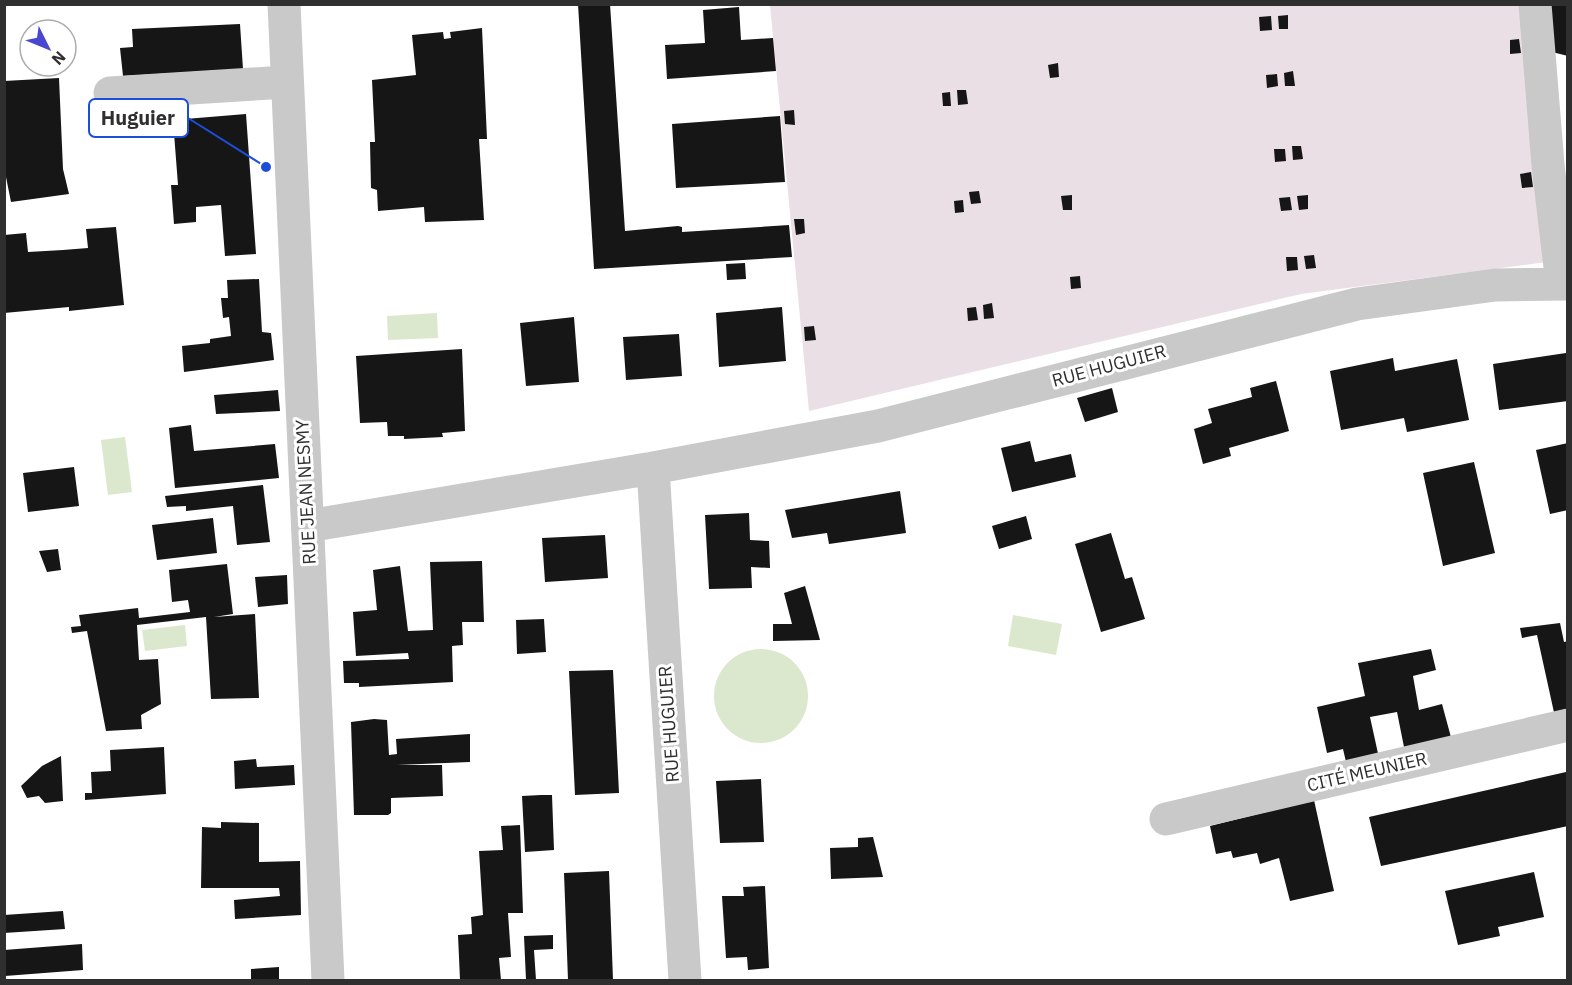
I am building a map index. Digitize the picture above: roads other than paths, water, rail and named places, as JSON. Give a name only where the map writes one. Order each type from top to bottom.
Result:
[{"type":"street","name":"RUE JEAN NESMY","points":[[284,4],[328,981]]},
{"type":"street","points":[[1535,4],[1548,165],[1565,284]]},
{"type":"street","points":[[110,93],[286,82]]},
{"type":"street","name":"RUE HUGUIER","points":[[308,526],[653,468],[879,426],[1357,304],[1495,285],[1565,284]]},
{"type":"street","name":"RUE HUGUIER","points":[[653,468],[685,981]]},
{"type":"street","name":"CITÉ MEUNIER","points":[[1166,819],[1568,725]]},
{"type":"place","name":"Huguier","points":[[266,167]]}]
